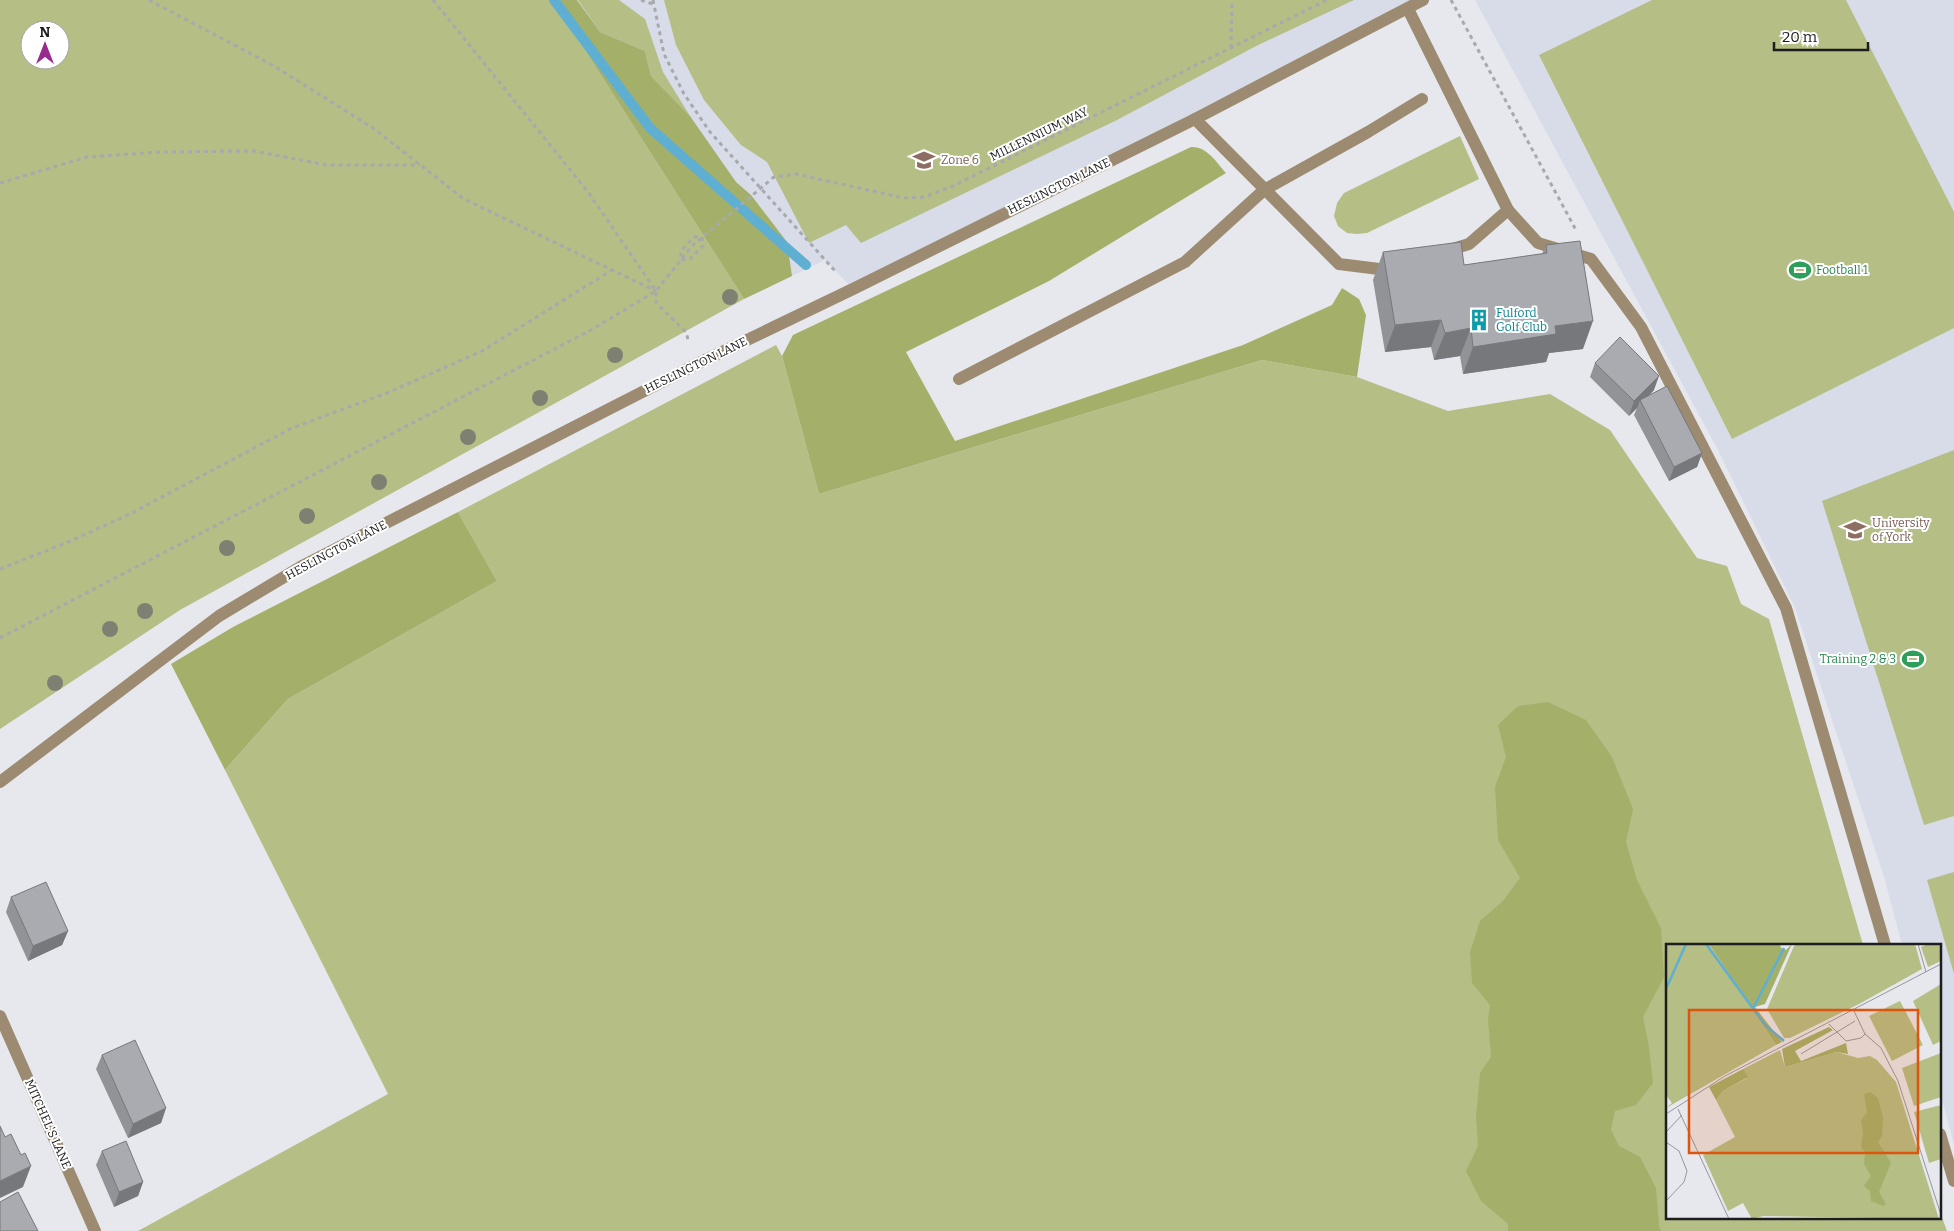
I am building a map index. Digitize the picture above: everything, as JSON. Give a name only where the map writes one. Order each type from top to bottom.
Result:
[{"type":"street","name":"HESLINGTON LANE","points":[[0,782],[219,616],[304,565],[695,365],[853,289],[1195,119],[1423,0]]},
{"type":"street","points":[[1408,9],[1508,210],[1538,243],[1591,259],[1641,327],[1786,608],[1885,944]]},
{"type":"street","points":[[959,379],[1185,262],[1260,185],[1368,132],[1422,99]]},
{"type":"street","points":[[1195,119],[1338,264],[1386,270],[1405,264]]},
{"type":"street","points":[[1432,256],[1468,244],[1508,210]]},
{"type":"street","name":"MITCHEL'S LANE","points":[[0,1016],[95,1231]]},
{"type":"street","points":[[1942,1141],[1954,1182]]},
{"type":"path","points":[[149,0],[274,66],[373,128],[464,199],[656,291]]},
{"type":"path","points":[[433,0],[588,192],[656,291],[656,303],[686,332],[695,365]]},
{"type":"path","points":[[641,0],[653,2],[664,54],[684,94],[710,132],[853,289]]},
{"type":"path","points":[[1231,48],[1232,0]]},
{"type":"path","name":"MILLENNIUM WAY","points":[[656,291],[702,237],[774,177],[796,174],[904,198],[924,197],[953,186],[1327,0]]},
{"type":"path","points":[[1451,0],[1591,259]]},
{"type":"path","points":[[0,183],[87,157],[160,152],[254,151],[326,164],[421,165]]},
{"type":"path","points":[[681,260],[690,260],[699,252],[704,246],[702,237]]},
{"type":"path","points":[[0,569],[68,542],[130,514],[292,428],[387,393],[482,351],[612,270]]},
{"type":"path","points":[[0,638],[591,330],[656,291]]},
{"type":"shaded area","name":"Zone 6","points":[[553,0],[1423,0],[853,289],[825,260],[744,299]]},
{"type":"shaded area","name":"University of York","points":[[1475,0],[1954,0],[1954,1145],[1942,1100],[1942,944],[1902,944],[1885,880],[1795,608],[1719,452]]},
{"type":"green space","points":[[0,0],[553,0],[744,299],[180,610],[0,729]]},
{"type":"green space","points":[[553,0],[577,0],[600,32],[645,51],[651,76],[690,116],[736,182],[751,195],[787,242],[792,276],[744,299]]},
{"type":"green space","points":[[578,0],[619,0],[645,19],[663,72],[690,116],[651,76],[645,51],[600,32]]},
{"type":"green space","name":"Zone 6","points":[[664,0],[1354,0],[1258,45],[1117,120],[861,243],[846,225],[809,243],[767,162],[741,145],[704,100],[676,45]]},
{"type":"green space","name":"Football 1","points":[[1652,0],[1846,0],[1954,212],[1954,328],[1732,439],[1539,55]]},
{"type":"green space","points":[[1460,136],[1479,179],[1367,233],[1347,233],[1338,226],[1334,216],[1337,203],[1344,193]]},
{"type":"green space","points":[[1191,147],[1202,149],[1226,173],[1049,281],[906,352],[955,441],[1243,345],[1332,305],[1342,288],[1359,299],[1366,315],[1357,377],[1262,360],[819,494],[782,356],[793,335]]},
{"type":"green space","points":[[776,345],[782,356],[819,494],[1262,360],[1357,377],[1448,411],[1550,394],[1610,430],[1697,558],[1727,566],[1741,604],[1769,619],[1863,944],[1666,944],[1666,1218],[1942,1217],[1947,1231],[138,1231],[388,1094],[225,770],[288,699],[497,581],[458,512]]},
{"type":"green space","name":"Training 2 & 3","points":[[1954,450],[1954,816],[1924,825],[1822,501]]},
{"type":"green space","points":[[458,512],[497,581],[288,699],[225,770],[171,664],[233,627]]},
{"type":"green space","points":[[1548,702],[1586,720],[1612,757],[1633,809],[1626,842],[1637,880],[1661,928],[1664,977],[1643,1017],[1653,1083],[1636,1105],[1615,1111],[1611,1130],[1619,1146],[1640,1157],[1656,1188],[1661,1231],[1508,1231],[1508,1224],[1481,1201],[1466,1171],[1478,1146],[1476,1117],[1480,1073],[1491,1057],[1488,1019],[1490,1005],[1472,983],[1470,952],[1480,921],[1503,901],[1520,878],[1498,840],[1495,787],[1506,757],[1498,725],[1518,706]]},
{"type":"green space","points":[[1954,872],[1954,974],[1927,880]]},
{"type":"building","name":"Fulford Golf Club","points":[[1580,241],[1593,321],[1555,326],[1556,334],[1473,347],[1471,328],[1445,333],[1441,320],[1395,325],[1383,252],[1461,242],[1464,265],[1547,253],[1546,245]]},
{"type":"building","points":[[1620,337],[1659,376],[1634,401],[1595,363]]},
{"type":"building","points":[[1667,386],[1702,453],[1674,467],[1640,400]]},
{"type":"building","points":[[46,882],[68,931],[33,946],[11,897]]},
{"type":"building","points":[[135,1040],[166,1108],[133,1124],[102,1055]]},
{"type":"building","points":[[0,1126],[5,1137],[11,1134],[21,1155],[25,1153],[31,1166],[0,1181]]},
{"type":"building","points":[[126,1141],[143,1182],[119,1192],[102,1151]]},
{"type":"building","points":[[18,1192],[38,1231],[0,1231],[0,1202]]},
{"type":"waterway","points":[[554,0],[650,128],[806,265]]},
{"type":"place","name":"Zone 6","points":[[924,160]]},
{"type":"place","name":"Football 1","points":[[1800,270]]},
{"type":"place","name":"Fulford Golf Club","points":[[1479,320]]},
{"type":"place","name":"University of York","points":[[1855,530]]},
{"type":"place","name":"Training 2 & 3","points":[[1913,659]]}]
